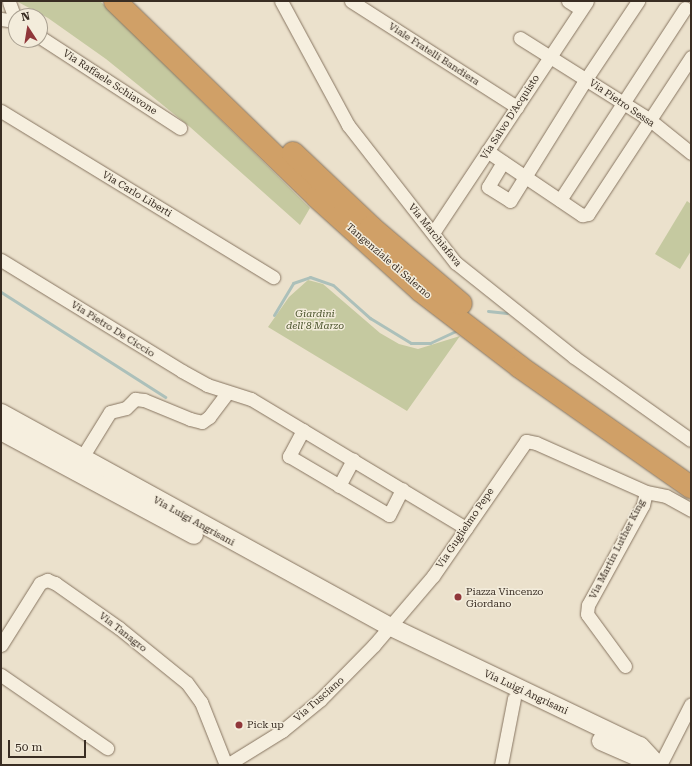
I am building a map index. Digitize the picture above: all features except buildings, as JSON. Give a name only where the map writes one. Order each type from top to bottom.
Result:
[{"type":"highway","name":"Tangenziale di Salerno","points":[[115,1],[317,197],[458,322],[691,487]]},
{"type":"highway","name":"Tangenziale di Salerno","points":[[137,1],[366,221],[465,308],[691,469]]},
{"type":"street","name":"Via Marchiafava","points":[[281,1],[348,125],[456,263],[471,277],[574,357],[691,440]]},
{"type":"street","name":"Viale Fratelli Bandiera","points":[[351,1],[516,107]]},
{"type":"street","points":[[568,1],[584,5]]},
{"type":"street","points":[[503,162],[488,186],[510,201],[586,79],[638,1]]},
{"type":"street","name":"Via Salvo D'Acquisto","points":[[433,233],[584,5]]},
{"type":"street","points":[[560,200],[683,7]]},
{"type":"street","name":"Via Pietro Sessa","points":[[520,38],[650,120],[691,153]]},
{"type":"street","name":"Via Raffaele Schiavone","points":[[48,42],[180,128]]},
{"type":"street","points":[[487,151],[582,215],[588,214],[691,57]]},
{"type":"street","name":"Via Carlo Liberti","points":[[1,111],[273,277]]},
{"type":"street","name":"Via Pietro De Ciccio","points":[[1,260],[182,371],[207,385],[251,399],[466,528]]},
{"type":"street","points":[[81,459],[110,412],[126,408],[135,399],[141,399],[190,419],[202,422],[209,418],[228,392]]},
{"type":"street","name":"Via Luigi Angrisani","points":[[1,413],[385,631],[640,746],[658,765]]},
{"type":"street","points":[[303,430],[289,456],[339,486],[389,514],[402,489]]},
{"type":"street","name":"Via Luigi Angrisani","points":[[1,431],[514,698],[636,759],[658,765]]},
{"type":"street","name":"Via Guglielmo Pepe","points":[[385,631],[433,576],[523,444],[529,440],[543,446]]},
{"type":"street","name":"Via Martin Luther King","points":[[543,446],[646,492],[661,494],[691,510]]},
{"type":"street","points":[[339,486],[353,460]]},
{"type":"street","name":"Via Martin Luther King","points":[[625,666],[587,614],[588,605],[643,505],[646,492]]},
{"type":"street","name":"Via Tanagro","points":[[1,645],[40,583],[47,580],[56,583],[120,628],[187,683],[201,702],[227,765]]},
{"type":"street","name":"Via Tusciano","points":[[227,765],[282,730],[320,700],[385,631]]},
{"type":"street","points":[[1,675],[108,748]]},
{"type":"street","points":[[501,765],[514,698]]},
{"type":"street","points":[[658,765],[691,704]]},
{"type":"green space","points":[[100,1],[310,208],[300,225],[190,127],[106,59],[48,18],[48,8],[29,8],[18,2]]},
{"type":"green space","points":[[687,201],[691,204],[691,251],[680,269],[655,254]]},
{"type":"green space","name":"Giardini dell'8 Marzo","points":[[308,280],[323,284],[380,333],[399,344],[418,349],[460,336],[407,411],[268,327],[289,297]]},
{"type":"waterway","points":[[274,315],[293,283],[310,277],[333,285],[370,318],[411,343],[430,343],[456,331]]},
{"type":"waterway","points":[[1,292],[165,397]]},
{"type":"waterway","points":[[488,311],[507,313]]},
{"type":"place","name":"Piazza Vincenzo Giordano","points":[[458,597]]},
{"type":"place","name":"Pick up","points":[[239,725]]}]
